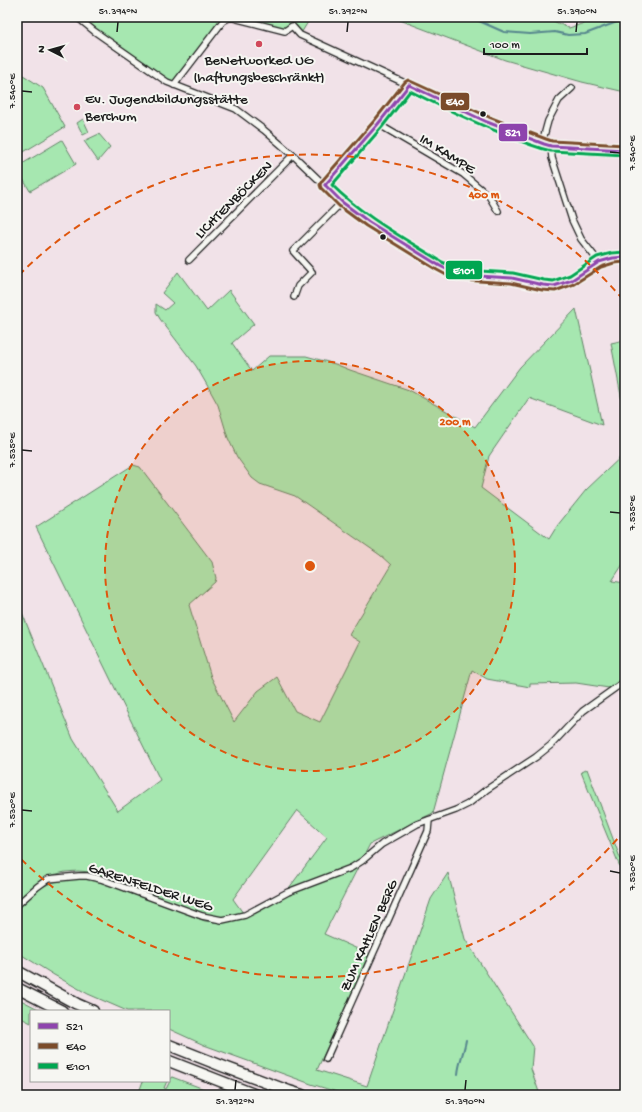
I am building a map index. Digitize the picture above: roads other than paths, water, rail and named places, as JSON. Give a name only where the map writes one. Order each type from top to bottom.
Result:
[{"type":"highway","points":[[17,971],[91,1010]]},
{"type":"highway","points":[[17,988],[60,1010]]},
{"type":"highway","points":[[170,1045],[229,1069],[302,1095]]},
{"type":"highway","points":[[170,1061],[256,1095]]},
{"type":"street","points":[[77,17],[94,31],[116,45],[160,78],[236,109],[264,130],[293,155],[325,184],[342,202],[369,222],[452,272],[462,275],[512,278],[554,286],[572,280],[599,262],[613,258],[625,257]]},
{"type":"street","points":[[174,84],[223,21],[229,18],[285,31],[292,26],[300,36],[409,85],[467,114],[522,137],[551,146],[625,150]]},
{"type":"street","points":[[325,184],[378,124],[409,85]]},
{"type":"street","points":[[542,144],[548,121],[559,100],[572,88]]},
{"type":"street","name":"IM KAMPE","points":[[378,124],[463,174],[489,196],[498,211]]},
{"type":"street","points":[[551,146],[552,158],[572,220],[581,239],[599,262]]},
{"type":"street","name":"LICHTENBÖCKEN","points":[[189,260],[293,155]]},
{"type":"street","points":[[294,297],[298,286],[312,272],[293,250],[342,202]]},
{"type":"street","name":"GARENFELDER WEG","points":[[17,905],[48,879],[87,876],[101,879],[202,916],[222,920],[245,915],[288,892],[351,868],[382,844],[417,824],[456,810],[468,804],[486,790],[536,757],[551,745],[583,711],[625,681]]},
{"type":"street","name":"ZUM KAHLEN BERG","points":[[326,1059],[428,831],[429,820]]},
{"type":"waterway","points":[[470,17],[504,32],[530,34],[555,32],[568,35],[585,34],[625,19]]},
{"type":"waterway","points":[[458,1074],[466,1040]]},
{"type":"place","name":"BeNetworked UG (haftungsbeschränkt)","points":[[259,44]]},
{"type":"place","name":"Ev. Jugendbildungsstätte Berchum","points":[[77,107]]}]
